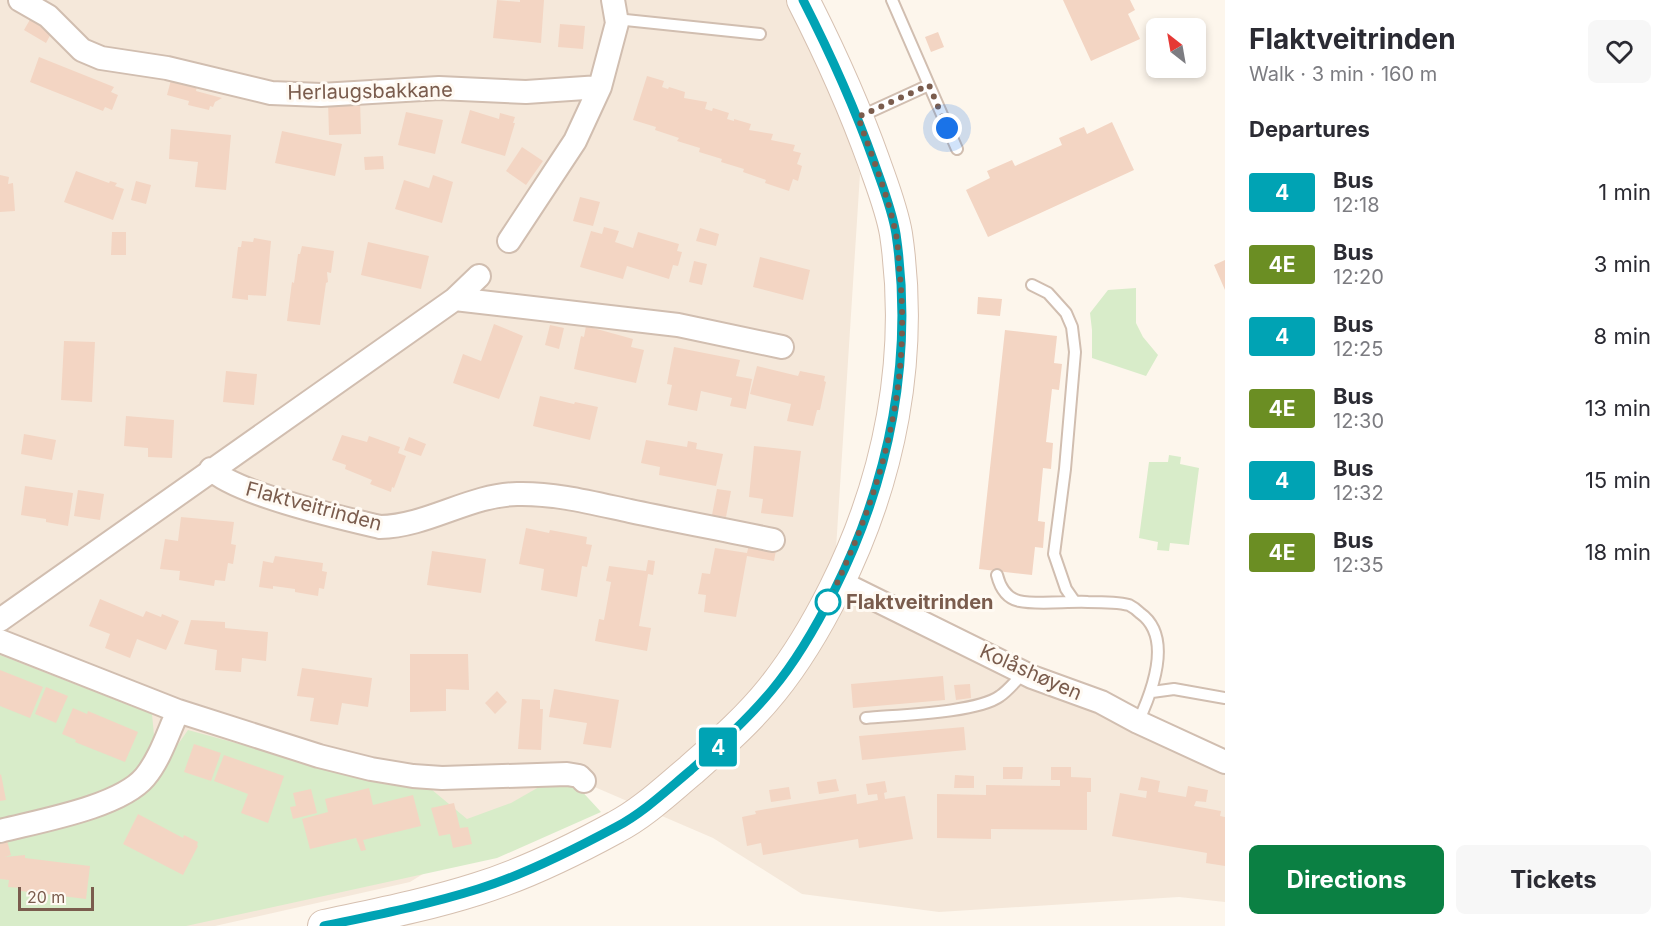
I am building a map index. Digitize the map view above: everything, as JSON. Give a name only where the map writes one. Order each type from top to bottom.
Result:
[{"type":"main road","points":[[324,926],[415,906],[481,888],[546,861],[619,826],[660,796],[721,744],[772,691],[810,637],[863,525],[885,456],[898,388],[903,317],[896,232],[883,187],[858,117],[832,57],[803,0]]},
{"type":"street","name":"Herlaugsbakkane","points":[[20,0],[48,16],[82,50],[101,58],[167,68],[271,93],[321,95],[439,88],[526,92],[600,87]]},
{"type":"street","points":[[509,241],[574,141],[600,87],[614,9]]},
{"type":"street","name":"Flaktveitrinden","points":[[0,620],[211,469],[342,380],[455,299],[480,276]]},
{"type":"street","points":[[455,299],[678,325],[782,347]]},
{"type":"street","name":"Flaktveitrinden","points":[[211,469],[218,476],[269,497],[380,527],[414,522],[480,499],[517,494],[578,500],[773,540]]},
{"type":"street","name":"Kolåshøyen","points":[[838,581],[1024,673],[1101,702],[1138,722],[1225,762]]},
{"type":"street","points":[[0,641],[178,711],[319,756],[402,774],[442,778],[567,774],[579,776],[584,781]]},
{"type":"street","points":[[0,831],[98,805],[132,790],[155,763],[178,711]]},
{"type":"lane","points":[[892,0],[957,149]]},
{"type":"lane","points":[[614,9],[760,34]]},
{"type":"lane","points":[[858,117],[929,85]]},
{"type":"lane","points":[[1032,285],[1048,293],[1066,313],[1072,327],[1075,352],[1065,470],[1054,554],[1066,589],[1075,602]]},
{"type":"lane","points":[[998,575],[999,585],[1008,596],[1019,601],[1130,605],[1150,620],[1156,637],[1158,667],[1152,692],[1138,722]]},
{"type":"lane","points":[[866,718],[984,704],[1000,696],[1024,673]]},
{"type":"lane","points":[[1152,692],[1174,688],[1225,698]]},
{"type":"shaded area","points":[[0,0],[801,0],[860,174],[834,580],[1225,775],[1225,902],[1179,897],[939,912],[802,894],[713,838],[576,779],[410,882],[215,926],[0,926]]},
{"type":"green space","points":[[1136,288],[1136,323],[1143,337],[1158,355],[1146,376],[1092,358],[1090,313],[1108,290]]},
{"type":"green space","points":[[1169,455],[1181,457],[1180,464],[1199,468],[1189,545],[1170,543],[1169,551],[1157,550],[1158,542],[1139,538],[1149,462],[1168,462]]},
{"type":"green space","points":[[0,655],[152,714],[155,746],[128,786],[0,823]]},
{"type":"green space","points":[[188,730],[306,762],[431,789],[467,819],[511,803],[539,787],[577,786],[601,812],[497,858],[186,926],[0,926],[0,840],[119,809],[148,787]]},
{"type":"building","points":[[497,0],[520,2],[520,0],[544,0],[541,43],[493,38]]},
{"type":"building","points":[[1063,0],[1130,0],[1135,10],[1128,14],[1140,39],[1091,61]]},
{"type":"building","points":[[32,16],[54,28],[46,43],[24,30]]},
{"type":"building","points":[[560,24],[585,26],[583,49],[558,47]]},
{"type":"building","points":[[938,32],[944,47],[931,52],[925,37]]},
{"type":"building","points":[[39,57],[114,87],[111,92],[118,95],[112,110],[105,107],[103,111],[30,82]]},
{"type":"building","points":[[647,76],[664,81],[662,87],[685,92],[684,98],[707,102],[705,109],[712,111],[713,108],[729,113],[727,119],[751,124],[749,130],[773,134],[771,140],[795,145],[793,151],[801,153],[797,164],[802,166],[798,181],[793,179],[789,191],[765,183],[766,180],[743,172],[744,169],[721,162],[722,159],[699,152],[700,148],[677,141],[679,138],[655,130],[656,127],[633,120]]},
{"type":"building","points":[[171,80],[197,86],[196,91],[222,98],[215,102],[213,107],[210,106],[209,110],[188,105],[189,101],[167,95]]},
{"type":"building","points":[[360,100],[361,134],[329,135],[328,101]]},
{"type":"building","points":[[470,110],[499,119],[500,113],[515,117],[505,156],[461,143]]},
{"type":"building","points":[[406,112],[443,120],[435,154],[398,145]]},
{"type":"building","points":[[1112,122],[1134,170],[988,237],[966,190],[990,178],[987,171],[1012,160],[1015,166],[1062,145],[1059,138],[1084,127],[1087,134]]},
{"type":"building","points":[[171,129],[231,135],[226,190],[195,187],[198,162],[169,159]]},
{"type":"building","points":[[282,131],[342,144],[335,176],[275,163]]},
{"type":"building","points":[[522,147],[543,161],[526,185],[506,171]]},
{"type":"building","points":[[383,156],[384,169],[365,170],[364,157]]},
{"type":"building","points":[[76,171],[109,183],[110,181],[117,183],[115,186],[124,189],[113,220],[64,202]]},
{"type":"building","points":[[0,175],[9,177],[8,184],[13,183],[15,211],[0,212]]},
{"type":"building","points":[[433,175],[453,182],[442,223],[395,209],[404,180],[429,188]]},
{"type":"building","points":[[136,181],[151,185],[146,204],[131,200]]},
{"type":"building","points":[[580,197],[600,202],[593,226],[573,221]]},
{"type":"building","points":[[604,227],[619,231],[615,242],[633,248],[638,232],[679,244],[677,251],[682,252],[678,266],[673,265],[669,279],[627,266],[623,279],[580,267],[591,231],[602,234]]},
{"type":"building","points":[[700,228],[719,234],[716,246],[696,241]]},
{"type":"building","points":[[112,232],[126,232],[126,255],[111,255]]},
{"type":"building","points":[[254,238],[271,241],[266,296],[248,295],[248,300],[232,298],[238,247],[241,247],[242,241],[253,242]]},
{"type":"building","points":[[368,242],[429,256],[421,289],[361,275]]},
{"type":"building","points":[[302,246],[334,251],[331,273],[327,272],[328,282],[320,325],[287,321],[292,282],[294,283],[298,254]]},
{"type":"building","points":[[760,257],[810,270],[803,300],[753,287]]},
{"type":"building","points":[[1225,260],[1225,290],[1214,265]]},
{"type":"building","points":[[694,261],[707,264],[702,285],[689,282]]},
{"type":"building","points":[[978,297],[1002,299],[1000,316],[977,314]]},
{"type":"building","points":[[494,324],[523,336],[499,399],[453,383],[463,354],[481,361]]},
{"type":"building","points":[[550,325],[564,328],[559,349],[545,345]]},
{"type":"building","points":[[586,326],[633,339],[631,347],[644,350],[636,383],[574,369],[581,336],[584,337]]},
{"type":"building","points":[[1005,330],[1057,336],[1054,363],[1062,364],[1059,390],[1052,389],[1046,442],[1053,443],[1051,469],[1043,468],[1038,521],[1045,522],[1043,548],[1035,547],[1032,575],[979,569]]},
{"type":"building","points":[[64,341],[95,342],[92,402],[61,400]]},
{"type":"building","points":[[674,347],[740,360],[736,376],[752,379],[746,409],[730,406],[732,398],[701,391],[697,411],[668,405],[672,385],[667,384]]},
{"type":"building","points":[[757,366],[798,376],[800,371],[825,376],[824,381],[826,382],[820,410],[817,410],[813,426],[787,421],[791,404],[750,394]]},
{"type":"building","points":[[226,371],[257,374],[254,405],[223,402]]},
{"type":"building","points":[[540,396],[598,407],[590,440],[533,426]]},
{"type":"building","points":[[126,416],[174,420],[172,458],[148,457],[148,448],[124,446]]},
{"type":"building","points":[[24,434],[56,440],[52,460],[21,454]]},
{"type":"building","points":[[342,435],[367,442],[369,436],[400,447],[398,453],[406,456],[391,492],[370,484],[372,480],[345,469],[346,465],[332,460]]},
{"type":"building","points":[[409,437],[426,444],[421,456],[404,450]]},
{"type":"building","points":[[646,440],[687,447],[688,441],[697,443],[696,449],[723,454],[716,486],[659,475],[660,467],[641,463]]},
{"type":"building","points":[[754,446],[801,451],[793,517],[761,513],[763,499],[749,497]]},
{"type":"building","points":[[25,486],[73,493],[68,526],[46,522],[46,519],[21,515]]},
{"type":"building","points":[[717,489],[731,491],[726,517],[712,515]]},
{"type":"building","points":[[78,490],[104,494],[100,520],[74,516]]},
{"type":"building","points":[[181,517],[234,522],[231,544],[236,545],[233,564],[228,563],[225,581],[215,580],[214,586],[179,580],[180,571],[160,569],[165,539],[178,541]]},
{"type":"building","points":[[526,528],[587,537],[586,544],[592,545],[587,567],[582,566],[577,597],[541,590],[544,569],[519,564]]},
{"type":"building","points":[[750,540],[777,545],[774,561],[747,556],[736,617],[704,612],[706,595],[698,594],[702,573],[710,574],[715,548],[747,553]]},
{"type":"building","points":[[432,551],[486,559],[481,593],[427,585]]},
{"type":"building","points":[[275,556],[323,563],[322,571],[327,572],[324,589],[319,588],[318,596],[295,592],[295,589],[259,587],[263,561],[273,563]]},
{"type":"building","points":[[648,560],[655,561],[653,575],[648,574],[639,626],[651,628],[647,651],[595,641],[599,619],[604,620],[611,582],[606,581],[609,566],[646,571]]},
{"type":"building","points":[[100,599],[143,617],[146,611],[179,621],[166,650],[137,639],[130,658],[105,648],[110,634],[89,626]]},
{"type":"building","points":[[191,620],[225,622],[225,628],[268,632],[266,661],[242,658],[241,672],[215,670],[217,650],[184,644]]},
{"type":"building","points":[[410,654],[468,654],[469,690],[446,689],[446,711],[410,712]]},
{"type":"building","points":[[302,668],[372,678],[368,707],[342,703],[338,725],[310,721],[314,698],[297,696]]},
{"type":"building","points":[[0,670],[43,687],[30,718],[0,706]]},
{"type":"building","points":[[943,676],[945,700],[853,708],[851,684]]},
{"type":"building","points":[[970,684],[971,698],[956,700],[954,685]]},
{"type":"building","points":[[46,687],[68,696],[56,723],[35,714]]},
{"type":"building","points":[[554,689],[619,700],[611,748],[583,744],[587,723],[549,717]]},
{"type":"building","points":[[497,691],[507,702],[495,714],[485,703]]},
{"type":"building","points":[[522,699],[540,700],[540,709],[543,709],[541,750],[518,749]]},
{"type":"building","points":[[73,708],[87,714],[88,711],[138,732],[125,762],[75,742],[76,740],[62,734]]},
{"type":"building","points":[[964,727],[966,750],[862,760],[859,736]]},
{"type":"building","points":[[194,744],[221,753],[211,781],[184,772]]},
{"type":"building","points":[[224,755],[284,776],[268,823],[241,813],[248,794],[214,781]]},
{"type":"building","points":[[1003,767],[1023,767],[1022,779],[1003,779]]},
{"type":"building","points":[[1051,767],[1071,767],[1071,777],[1091,778],[1091,792],[1087,792],[1087,830],[991,829],[991,839],[937,838],[937,794],[986,795],[986,785],[1060,786],[1060,780],[1051,780]]},
{"type":"building","points":[[0,775],[6,800],[0,801]]},
{"type":"building","points":[[955,775],[974,776],[974,788],[954,788]]},
{"type":"building","points":[[1141,777],[1160,781],[1158,792],[1186,797],[1188,786],[1208,790],[1206,802],[1196,801],[1194,806],[1221,811],[1220,816],[1225,817],[1225,866],[1206,863],[1207,853],[1112,836],[1120,793],[1146,798],[1147,791],[1138,790]]},
{"type":"building","points":[[836,779],[839,791],[819,794],[817,782]]},
{"type":"building","points":[[885,781],[887,792],[884,793],[885,799],[905,796],[913,839],[859,848],[858,839],[763,855],[761,843],[747,846],[742,817],[756,814],[755,811],[856,794],[857,804],[878,800],[877,794],[868,795],[866,784]]},
{"type":"building","points":[[789,787],[791,799],[771,802],[769,790]]},
{"type":"building","points":[[369,788],[373,805],[413,795],[421,826],[363,840],[366,850],[361,851],[356,838],[310,849],[302,819],[328,812],[325,799]]},
{"type":"building","points":[[311,789],[317,813],[293,819],[290,807],[296,806],[293,793]]},
{"type":"building","points":[[454,803],[460,828],[468,827],[472,844],[453,848],[450,834],[439,836],[431,808]]},
{"type":"building","points":[[138,814],[183,838],[184,835],[198,842],[183,875],[123,844]]},
{"type":"building","points":[[6,837],[11,855],[5,857],[25,855],[25,858],[90,866],[86,899],[21,891],[21,888],[8,887],[9,880],[0,879],[0,838]]},
{"type":"bus line","name":"4","points":[[324,926],[415,906],[481,888],[546,861],[619,826],[660,796],[721,744],[772,691],[810,637],[849,558],[875,493],[894,418],[903,317],[896,232],[883,187],[858,117],[832,57],[803,0]]},
{"type":"place","name":"Flaktveitrinden","points":[[828,602]]},
{"type":"route","points":[[828,602],[863,525],[885,456],[898,388],[903,317],[896,232],[858,117],[929,85],[947,128]]}]
